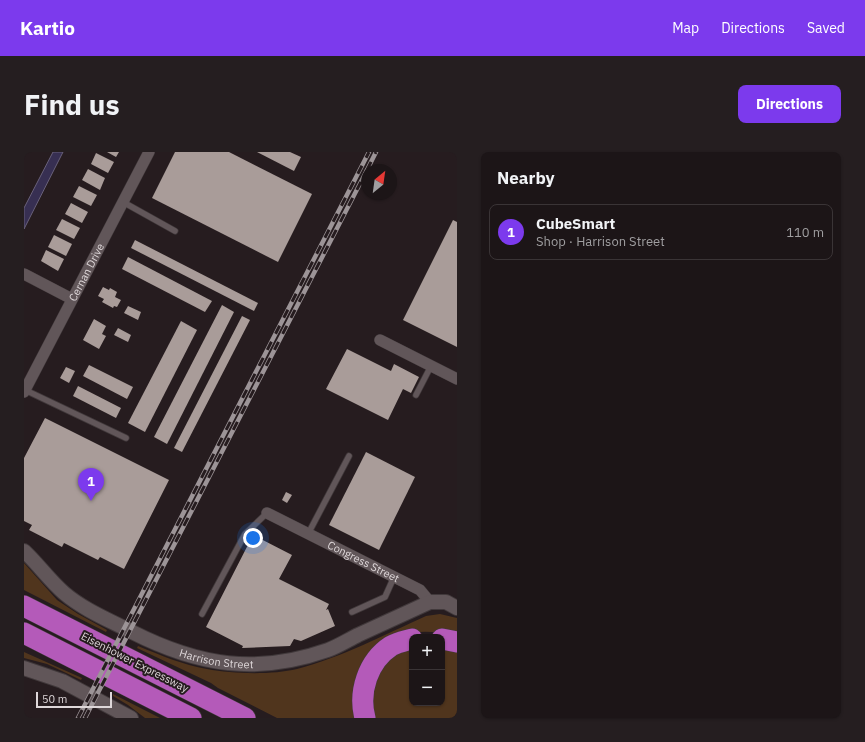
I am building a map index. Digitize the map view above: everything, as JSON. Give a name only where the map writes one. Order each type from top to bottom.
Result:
[{"type":"highway","name":"Eisenhower Expressway","points":[[24,606],[245,718]]},
{"type":"highway","points":[[24,633],[191,718]]},
{"type":"highway","points":[[365,718],[362,704],[366,679],[371,668],[380,656],[392,646],[409,640]]},
{"type":"highway","points":[[445,640],[457,642]]},
{"type":"street","name":"Cernan Drive","points":[[25,391],[149,152]]},
{"type":"street","points":[[24,274],[72,299]]},
{"type":"street","points":[[380,340],[457,379]]},
{"type":"street","name":"Congress Street","points":[[268,513],[420,590],[430,602]]},
{"type":"street","name":"Harrison Street","points":[[24,551],[64,592],[86,608],[147,640],[176,652],[196,658],[234,664],[270,663],[309,656],[330,649],[430,602]]},
{"type":"street","points":[[430,602],[446,602],[457,608]]},
{"type":"street","points":[[24,668],[62,681],[131,718]]},
{"type":"lane","points":[[123,202],[175,232]]},
{"type":"lane","points":[[416,395],[431,366]]},
{"type":"lane","points":[[25,391],[126,438]]},
{"type":"lane","points":[[308,534],[349,456]]},
{"type":"lane","points":[[202,614],[244,534],[268,513]]},
{"type":"lane","points":[[352,612],[385,597],[394,577]]},
{"type":"shaded area","points":[[53,152],[63,152],[24,229],[24,208]]},
{"type":"shaded area","points":[[24,563],[57,600],[78,614],[107,630],[106,632],[24,590]]},
{"type":"shaded area","points":[[440,614],[457,618],[457,636],[434,632],[418,632],[406,634],[388,642],[360,718],[277,718],[211,683],[137,648],[138,646],[180,662],[217,671],[264,673],[287,671],[330,659],[426,616]]},
{"type":"shaded area","points":[[445,647],[457,650],[457,718],[374,718],[372,686],[391,655],[409,648],[409,706],[445,706]]},
{"type":"shaded area","points":[[24,652],[82,678],[81,680],[47,664],[24,658]]},
{"type":"shaded area","points":[[113,694],[160,718],[145,718],[113,696]]},
{"type":"building","points":[[107,152],[119,152],[116,157]]},
{"type":"building","points":[[175,152],[229,152],[312,194],[278,262],[152,198]]},
{"type":"building","points":[[257,152],[290,152],[301,157],[294,171]]},
{"type":"building","points":[[96,153],[114,162],[108,173],[91,164]]},
{"type":"building","points":[[88,169],[105,178],[100,190],[82,180]]},
{"type":"building","points":[[79,186],[97,195],[91,206],[73,197]]},
{"type":"building","points":[[71,203],[88,212],[82,223],[65,214]]},
{"type":"building","points":[[62,219],[80,228],[74,239],[56,230]]},
{"type":"building","points":[[453,220],[457,222],[457,347],[403,320]]},
{"type":"building","points":[[54,235],[72,244],[66,256],[48,247]]},
{"type":"building","points":[[135,240],[258,303],[254,311],[131,248]]},
{"type":"building","points":[[46,250],[64,259],[58,271],[41,261]]},
{"type":"building","points":[[128,257],[212,301],[205,312],[122,269]]},
{"type":"building","points":[[103,287],[109,290],[110,288],[117,292],[115,297],[121,300],[117,307],[114,306],[113,308],[102,302],[104,299],[98,296]]},
{"type":"building","points":[[222,305],[234,312],[167,444],[154,437]]},
{"type":"building","points":[[128,306],[141,312],[138,320],[124,313]]},
{"type":"building","points":[[242,316],[250,320],[182,452],[174,448]]},
{"type":"building","points":[[94,319],[106,326],[102,334],[106,336],[99,349],[83,340]]},
{"type":"building","points":[[181,321],[197,330],[145,432],[128,423]]},
{"type":"building","points":[[118,328],[131,335],[128,342],[114,335]]},
{"type":"building","points":[[347,349],[391,371],[394,364],[419,377],[411,393],[403,389],[388,420],[326,389]]},
{"type":"building","points":[[89,365],[133,387],[127,399],[83,376]]},
{"type":"building","points":[[66,367],[75,371],[69,383],[60,378]]},
{"type":"building","points":[[78,386],[121,408],[116,418],[73,396]]},
{"type":"building","points":[[45,418],[169,480],[124,569],[100,557],[98,560],[64,543],[62,547],[29,530],[32,525],[24,521],[24,458]]},
{"type":"building","points":[[366,452],[415,477],[379,550],[329,525]]},
{"type":"building","points":[[286,492],[292,495],[287,503],[282,500]]},
{"type":"building","points":[[253,535],[292,555],[279,579],[329,604],[326,610],[328,609],[335,626],[301,641],[294,639],[290,646],[242,648],[243,646],[206,627]]},
{"type":"railway","points":[[78,718],[369,152]]},
{"type":"railway","points":[[370,164],[376,152]]},
{"type":"railway","points":[[85,718],[361,182]]},
{"type":"place","name":"CubeSmart","points":[[91,501]]}]
